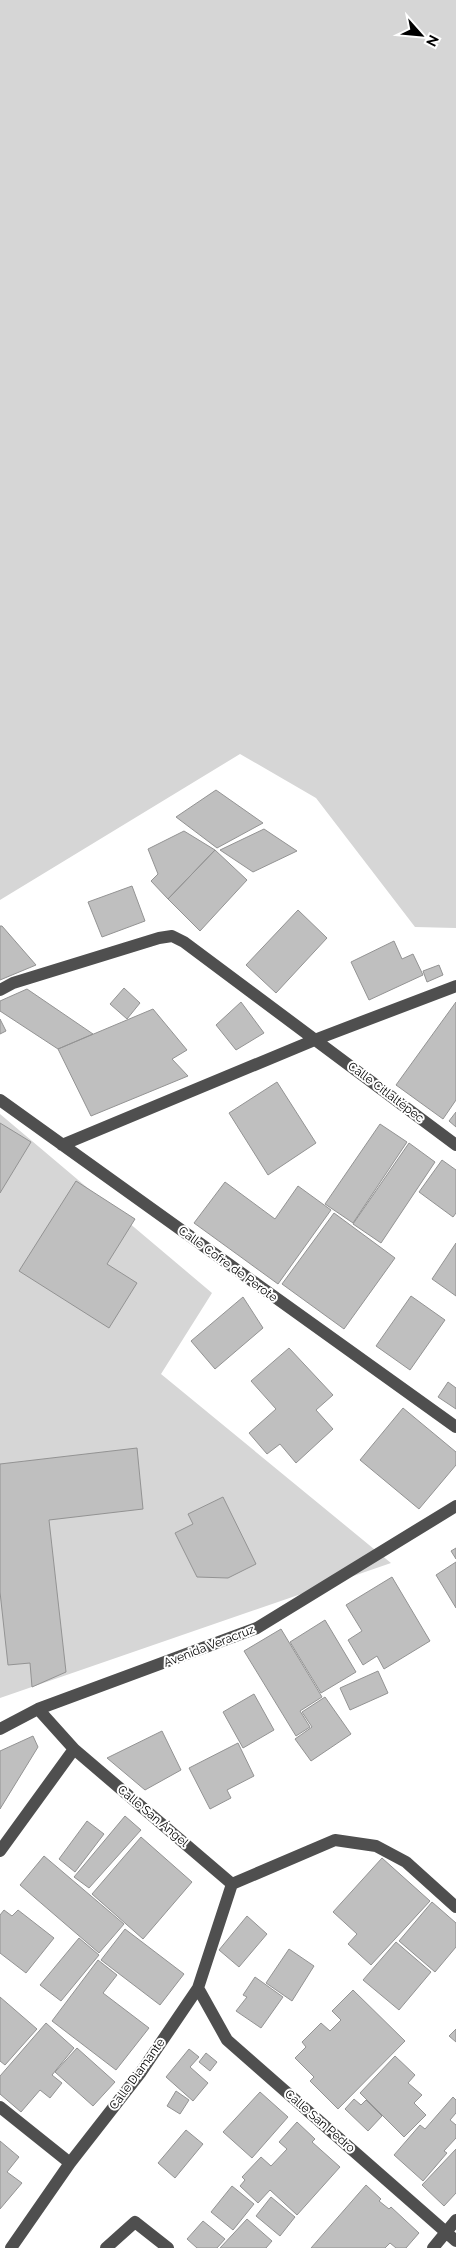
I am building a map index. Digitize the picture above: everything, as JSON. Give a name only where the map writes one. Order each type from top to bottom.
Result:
[{"type":"street","name":"Calle Citlaltépec","points":[[0,990],[22,980],[159,938],[172,936],[184,942],[317,1039],[456,1145]]},
{"type":"street","points":[[62,1144],[317,1039],[456,986]]},
{"type":"street","name":"Calle Cofre de Perote","points":[[0,1100],[456,1427]]},
{"type":"street","name":"Avenida Veracruz","points":[[0,1729],[38,1709],[257,1628],[456,1506]]},
{"type":"street","name":"Calle San Ángel","points":[[38,1709],[74,1750],[232,1884]]},
{"type":"street","points":[[0,1851],[74,1750]]},
{"type":"street","points":[[232,1884],[335,1840],[376,1846],[406,1862],[456,1907]]},
{"type":"street","name":"Calle Diamante","points":[[11,2248],[70,2163],[141,2072],[198,1988],[232,1884]]},
{"type":"street","name":"Calle San Pedro","points":[[198,1988],[227,2040],[456,2242]]},
{"type":"street","points":[[0,2108],[70,2163]]},
{"type":"street","points":[[433,2248],[456,2220]]},
{"type":"street","points":[[106,2248],[135,2222],[168,2248]]},
{"type":"shaded area","points":[[0,0],[456,0],[456,928],[415,927],[316,798],[240,754],[0,900]]},
{"type":"shaded area","points":[[0,1114],[212,1293],[161,1374],[391,1563],[0,1698]]},
{"type":"building","points":[[216,790],[263,823],[217,848],[176,817]]},
{"type":"building","points":[[264,829],[297,851],[253,872],[220,850]]},
{"type":"building","points":[[184,831],[215,850],[168,899],[151,881],[158,874],[148,849]]},
{"type":"building","points":[[215,850],[247,880],[200,931],[168,899]]},
{"type":"building","points":[[132,886],[145,921],[102,937],[88,902]]},
{"type":"building","points":[[298,910],[327,938],[276,993],[246,965]]},
{"type":"building","points":[[0,926],[36,965],[0,980]]},
{"type":"building","points":[[394,941],[402,959],[413,954],[423,975],[369,1000],[351,962]]},
{"type":"building","points":[[439,965],[443,975],[427,982],[423,971]]},
{"type":"building","points":[[124,988],[140,1003],[127,1019],[110,1004]]},
{"type":"building","points":[[27,989],[93,1034],[58,1049],[0,1011],[0,1001]]},
{"type":"building","points":[[241,1002],[264,1033],[236,1050],[216,1025]]},
{"type":"building","points":[[456,1002],[456,1100],[443,1119],[396,1085]]},
{"type":"building","points":[[153,1009],[187,1050],[172,1059],[188,1076],[91,1116],[58,1049]]},
{"type":"building","points":[[0,1019],[6,1031],[0,1034]]},
{"type":"building","points":[[277,1082],[316,1143],[268,1175],[229,1113]]},
{"type":"building","points":[[456,1112],[456,1127],[449,1121]]},
{"type":"building","points":[[0,1123],[31,1142],[0,1193]]},
{"type":"building","points":[[380,1124],[407,1142],[353,1223],[325,1204]]},
{"type":"building","points":[[409,1143],[435,1162],[381,1243],[353,1224]]},
{"type":"building","points":[[442,1160],[456,1170],[456,1213],[453,1217],[419,1192]]},
{"type":"building","points":[[76,1181],[135,1219],[107,1264],[137,1283],[109,1328],[19,1271]]},
{"type":"building","points":[[225,1182],[275,1219],[298,1186],[331,1210],[278,1284],[194,1223]]},
{"type":"building","points":[[334,1213],[395,1258],[344,1329],[282,1284]]},
{"type":"building","points":[[456,1243],[456,1296],[432,1279]]},
{"type":"building","points":[[411,1296],[445,1320],[410,1370],[376,1346]]},
{"type":"building","points":[[243,1297],[263,1328],[215,1369],[191,1341]]},
{"type":"building","points":[[289,1348],[333,1395],[316,1410],[333,1429],[296,1463],[280,1444],[267,1454],[249,1433],[276,1409],[251,1381]]},
{"type":"building","points":[[448,1382],[456,1388],[456,1409],[438,1397]]},
{"type":"building","points":[[403,1408],[456,1452],[456,1465],[419,1509],[360,1460]]},
{"type":"building","points":[[137,1448],[143,1509],[49,1520],[66,1672],[32,1687],[30,1663],[8,1665],[0,1592],[0,1464]]},
{"type":"building","points":[[223,1497],[256,1564],[228,1578],[197,1577],[175,1533],[193,1524],[188,1514]]},
{"type":"building","points":[[456,1548],[456,1559],[451,1551]]},
{"type":"building","points":[[456,1562],[456,1608],[436,1575]]},
{"type":"building","points":[[392,1577],[430,1641],[384,1669],[377,1656],[363,1665],[348,1640],[362,1631],[346,1605]]},
{"type":"building","points":[[325,1620],[356,1672],[321,1693],[290,1642]]},
{"type":"building","points":[[281,1629],[322,1697],[300,1711],[310,1727],[296,1736],[244,1651]]},
{"type":"building","points":[[378,1671],[388,1693],[350,1710],[340,1688]]},
{"type":"building","points":[[254,1694],[274,1730],[243,1748],[223,1712]]},
{"type":"building","points":[[325,1697],[351,1734],[311,1761],[295,1739],[312,1727],[302,1712]]},
{"type":"building","points":[[162,1731],[181,1770],[145,1790],[107,1758]]},
{"type":"building","points":[[33,1736],[38,1747],[0,1809],[0,1751]]},
{"type":"building","points":[[238,1743],[254,1776],[227,1790],[231,1798],[210,1809],[189,1768]]},
{"type":"building","points":[[125,1816],[141,1830],[89,1888],[74,1877]]},
{"type":"building","points":[[87,1821],[104,1834],[75,1872],[59,1859]]},
{"type":"building","points":[[141,1837],[192,1882],[143,1939],[92,1894]]},
{"type":"building","points":[[44,1856],[124,1924],[99,1953],[20,1885]]},
{"type":"building","points":[[382,1858],[430,1901],[371,1965],[348,1944],[357,1934],[333,1912]]},
{"type":"building","points":[[432,1902],[456,1923],[456,1947],[435,1972],[399,1941]]},
{"type":"building","points":[[4,1910],[12,1916],[18,1910],[54,1938],[26,1973],[0,1953],[0,1915]]},
{"type":"building","points":[[247,1916],[267,1934],[239,1967],[219,1950]]},
{"type":"building","points":[[125,1929],[184,1974],[160,2005],[101,1960]]},
{"type":"building","points":[[79,1938],[99,1955],[61,2001],[40,1985]]},
{"type":"building","points":[[396,1942],[431,1972],[399,2010],[363,1980]]},
{"type":"building","points":[[289,1949],[314,1966],[292,2001],[266,1983]]},
{"type":"building","points":[[98,1960],[117,1975],[103,1993],[149,2028],[116,2070],[52,2021]]},
{"type":"building","points":[[255,1977],[283,1997],[261,2028],[236,2011],[247,1997],[243,1995]]},
{"type":"building","points":[[353,1990],[405,2041],[338,2109],[310,2081],[314,2077],[295,2058],[306,2047],[302,2042],[321,2023],[330,2031],[341,2020],[332,2011]]},
{"type":"building","points":[[0,1997],[37,2029],[5,2065],[0,2061]]},
{"type":"building","points":[[46,2023],[74,2048],[52,2075],[62,2083],[50,2098],[40,2090],[21,2112],[0,2094],[0,2076]]},
{"type":"building","points":[[456,2029],[456,2042],[449,2036]]},
{"type":"building","points":[[77,2048],[115,2082],[93,2106],[55,2072]]},
{"type":"building","points":[[189,2049],[199,2057],[190,2067],[208,2083],[193,2101],[166,2077]]},
{"type":"building","points":[[206,2053],[217,2062],[210,2071],[199,2062]]},
{"type":"building","points":[[395,2056],[415,2075],[408,2083],[422,2095],[414,2103],[426,2115],[404,2137],[360,2093]]},
{"type":"building","points":[[176,2091],[189,2100],[180,2114],[167,2106]]},
{"type":"building","points":[[260,2092],[288,2117],[252,2158],[223,2132]]},
{"type":"building","points":[[453,2097],[456,2100],[456,2113],[450,2120],[456,2125],[456,2138],[444,2151],[447,2153],[423,2181],[394,2155],[420,2125],[425,2129]]},
{"type":"building","points":[[354,2099],[361,2105],[366,2100],[382,2116],[368,2131],[345,2109]]},
{"type":"building","points":[[297,2122],[315,2139],[312,2142],[340,2167],[297,2215],[270,2190],[258,2203],[240,2186],[245,2180],[242,2177],[261,2157],[271,2166],[287,2149],[279,2142]]},
{"type":"building","points":[[186,2130],[203,2144],[175,2178],[158,2163]]},
{"type":"building","points":[[0,2141],[19,2157],[7,2172],[22,2183],[0,2209]]},
{"type":"building","points":[[456,2149],[456,2193],[444,2206],[422,2185]]},
{"type":"building","points":[[366,2185],[381,2199],[379,2201],[389,2209],[391,2207],[419,2233],[406,2248],[396,2248],[390,2243],[385,2248],[311,2248]]},
{"type":"building","points":[[232,2186],[254,2204],[233,2230],[211,2212]]},
{"type":"building","points":[[271,2197],[295,2217],[280,2236],[256,2216]]},
{"type":"building","points":[[247,2219],[272,2241],[266,2248],[220,2248]]},
{"type":"building","points":[[203,2221],[225,2239],[217,2248],[197,2248],[187,2239]]}]
